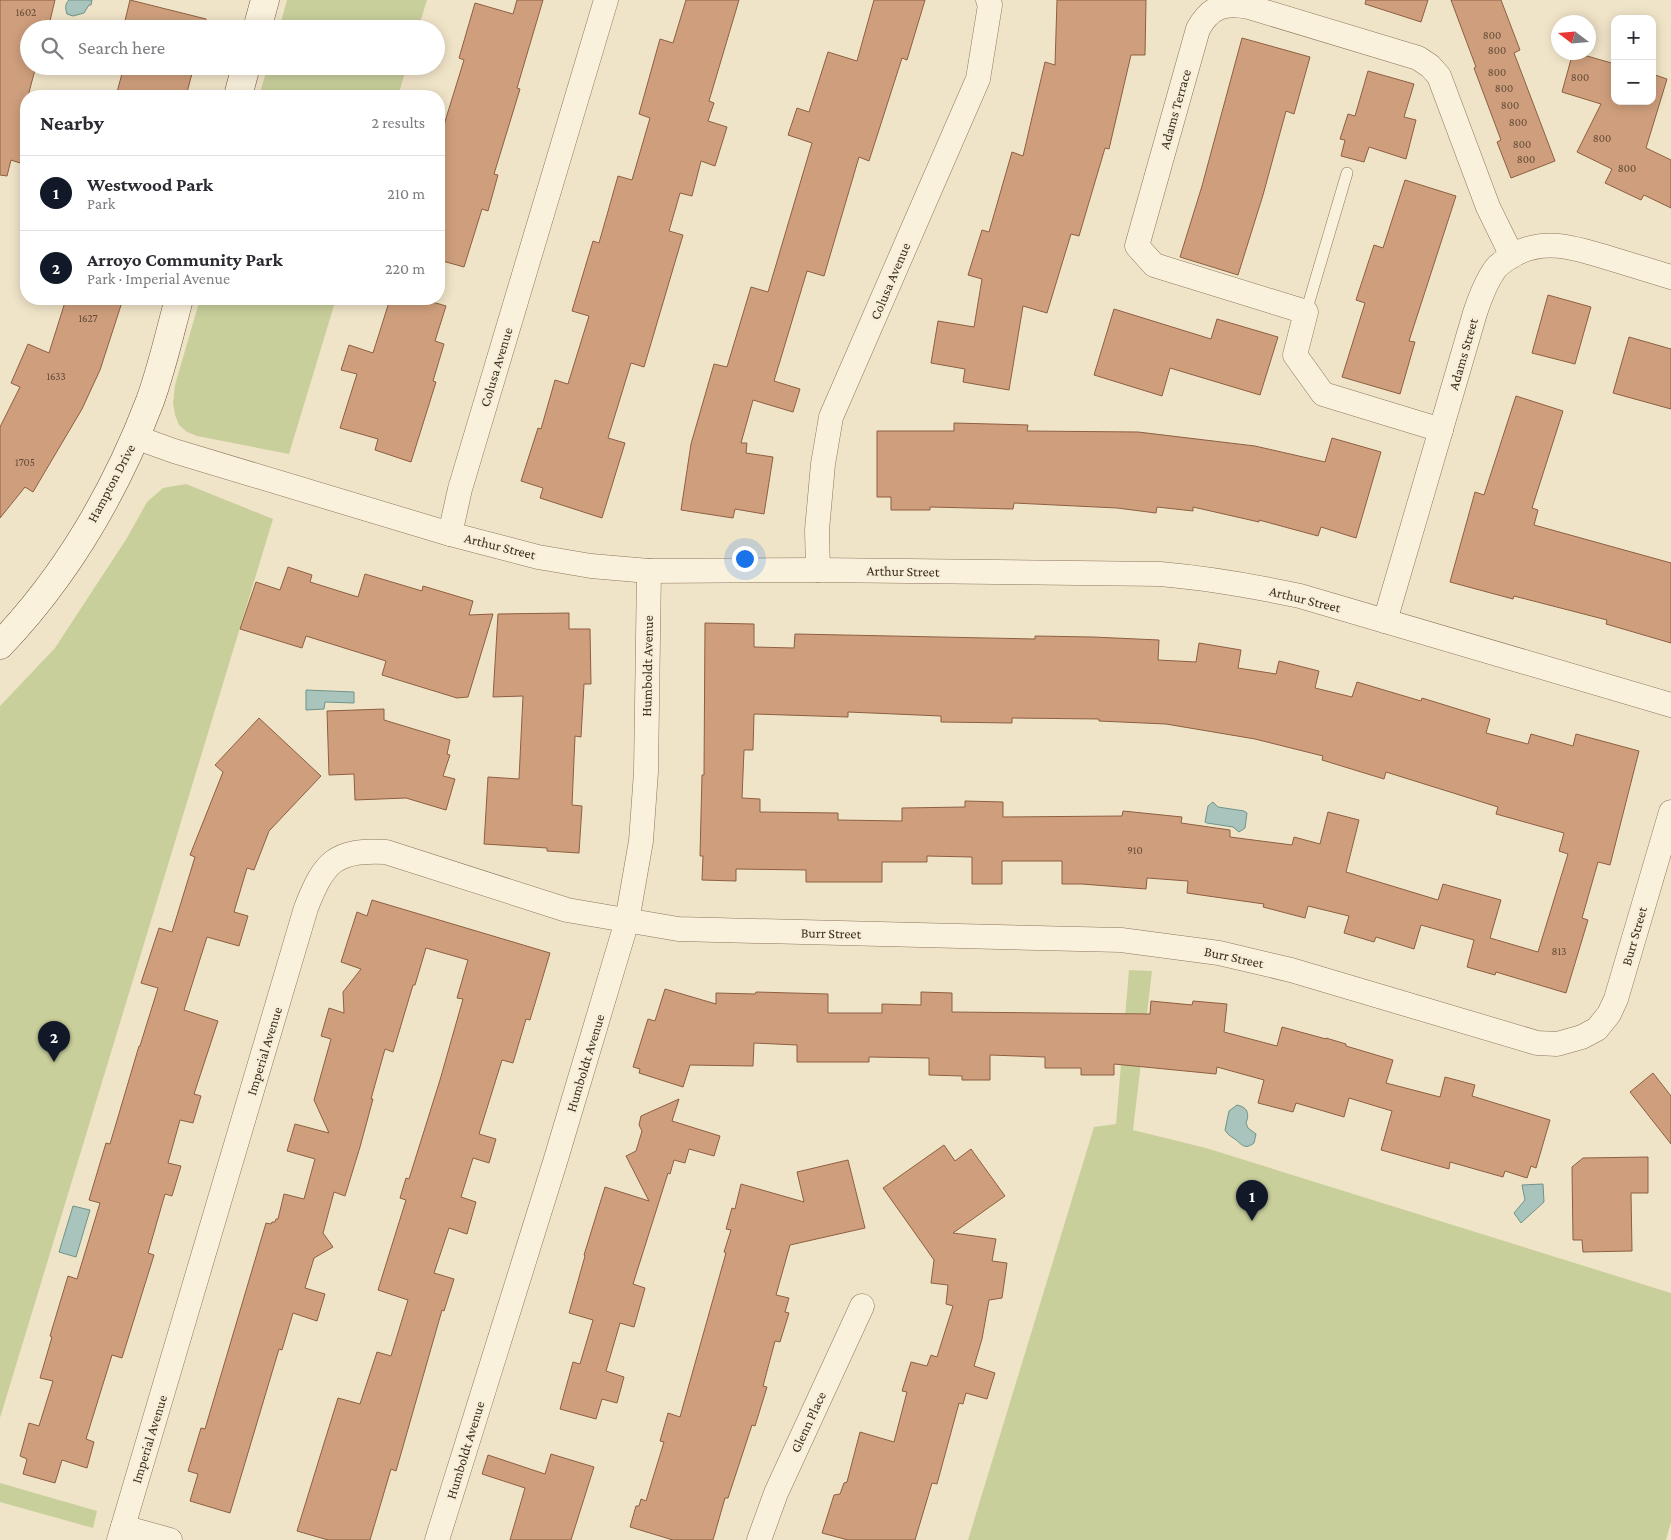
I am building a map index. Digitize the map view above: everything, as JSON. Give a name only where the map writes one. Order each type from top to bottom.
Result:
[{"type":"street","points":[[259,20],[265,0]]},
{"type":"street","name":"Colusa Avenue","points":[[450,534],[460,489],[606,0]]},
{"type":"street","name":"Colusa Avenue","points":[[818,570],[817,530],[823,464],[831,417],[978,78],[990,5],[988,0]]},
{"type":"street","name":"Adams Terrace","points":[[1306,312],[1154,265],[1137,246],[1198,29],[1204,18],[1214,9],[1225,5],[1249,6],[1418,58],[1430,66],[1439,76],[1488,207],[1512,256]]},
{"type":"street","points":[[240,90],[244,75]]},
{"type":"street","name":"Adams Street","points":[[1385,621],[1474,313],[1482,294],[1497,268],[1512,256],[1528,248],[1542,245],[1558,245],[1671,276]]},
{"type":"street","name":"Hampton Drive","points":[[0,645],[20,624],[57,576],[84,534],[135,437],[150,398],[177,305]]},
{"type":"street","points":[[1306,312],[1295,355],[1323,394],[1441,430]]},
{"type":"street","name":"Arthur Street","points":[[135,437],[174,451],[450,534],[538,556],[591,566],[649,571],[818,570],[1160,574],[1202,578],[1300,596],[1671,705]]},
{"type":"street","name":"Humboldt Avenue","points":[[437,1540],[628,921],[641,841],[646,772],[649,571]]},
{"type":"street","name":"Burr Street","points":[[628,921],[678,929],[1144,942],[1219,953],[1291,970],[1537,1043],[1557,1044],[1582,1037],[1598,1029],[1609,1014],[1616,999],[1671,812]]},
{"type":"street","name":"Imperial Avenue","points":[[121,1533],[306,908],[316,882],[330,864],[347,854],[366,851],[386,852],[566,910],[628,921]]},
{"type":"street","name":"Glenn Place","points":[[759,1540],[776,1493],[862,1306]]},
{"type":"street","points":[[121,1533],[170,1540]]},
{"type":"lane","points":[[1306,312],[1347,172]]},
{"type":"green space","points":[[287,0],[427,0],[421,20],[281,20]]},
{"type":"green space","points":[[265,75],[404,75],[400,90],[261,90]]},
{"type":"green space","points":[[198,305],[334,305],[289,454],[197,436],[187,432],[179,425],[175,415],[173,403],[175,385]]},
{"type":"green space","points":[[186,484],[273,519],[0,1418],[0,706],[55,648],[127,538],[147,502],[163,488]]},
{"type":"green space","points":[[1129,970],[1152,971],[1133,1130],[1206,1148],[1671,1293],[1671,1522],[1666,1540],[968,1540],[1094,1127],[1116,1124]]},
{"type":"green space","points":[[0,1483],[97,1511],[93,1528],[0,1502]]},
{"type":"water","points":[[69,0],[92,0],[91,5],[89,5],[84,13],[73,16],[66,12],[66,5]]},
{"type":"water","points":[[306,690],[354,692],[354,703],[325,702],[324,709],[306,710]]},
{"type":"water","points":[[1213,802],[1218,807],[1247,813],[1245,828],[1239,832],[1233,827],[1205,822],[1208,806]]},
{"type":"water","points":[[1237,1105],[1247,1111],[1246,1123],[1248,1128],[1256,1134],[1254,1143],[1248,1146],[1242,1145],[1225,1130],[1229,1111]]},
{"type":"water","points":[[1543,1184],[1544,1202],[1521,1223],[1514,1213],[1525,1200],[1522,1185]]},
{"type":"water","points":[[73,1206],[90,1210],[76,1257],[59,1252]]},
{"type":"building","points":[[0,0],[55,0],[50,20],[20,20],[20,75],[34,75],[30,90],[20,90],[20,163],[11,160],[7,176],[0,175]]},
{"type":"building","points":[[130,0],[206,19],[206,20],[125,20]]},
{"type":"building","points":[[517,0],[543,0],[517,88],[520,89],[494,174],[498,175],[488,211],[482,209],[464,267],[445,262],[445,122],[464,60],[459,58],[475,3],[513,14]]},
{"type":"building","points":[[686,0],[739,0],[709,101],[714,103],[708,121],[727,127],[715,166],[701,161],[692,196],[680,193],[669,231],[683,235],[644,367],[631,363],[608,438],[625,443],[602,518],[540,498],[543,488],[521,481],[538,428],[541,429],[555,380],[568,384],[589,316],[572,311],[593,241],[599,243],[618,176],[632,180],[650,118],[639,114],[660,39],[673,43]]},
{"type":"building","points":[[874,0],[925,0],[907,60],[902,58],[869,161],[859,157],[824,276],[807,271],[774,381],[800,389],[793,412],[753,400],[741,443],[747,443],[746,453],[773,457],[764,514],[735,509],[733,518],[681,510],[691,444],[714,364],[727,367],[751,287],[768,292],[812,143],[788,135],[797,108],[809,112],[828,52],[857,61]]},
{"type":"building","points":[[1057,0],[1146,0],[1145,55],[1131,55],[1109,149],[1105,148],[1079,236],[1071,234],[1047,313],[1023,306],[1009,390],[963,382],[965,369],[931,363],[938,321],[974,327],[982,279],[968,275],[982,230],[989,232],[1012,152],[1023,156],[1045,62],[1055,65]]},
{"type":"building","points":[[1366,0],[1428,0],[1421,22],[1365,4]]},
{"type":"building","points":[[1451,0],[1501,0],[1520,50],[1514,53],[1555,161],[1511,178],[1497,142],[1501,140]]},
{"type":"building","points":[[1242,38],[1310,57],[1294,114],[1286,111],[1263,195],[1238,275],[1180,257],[1202,186]]},
{"type":"building","points":[[1596,59],[1611,63],[1611,105],[1656,105],[1656,75],[1667,79],[1646,148],[1671,160],[1671,208],[1644,195],[1641,200],[1605,183],[1612,169],[1577,152],[1601,104],[1562,92],[1571,60]]},
{"type":"building","points":[[1368,71],[1414,84],[1404,117],[1416,120],[1406,159],[1369,147],[1364,162],[1341,156],[1345,140],[1340,139],[1348,114],[1355,116]]},
{"type":"building","points":[[122,75],[192,75],[188,90],[118,90]]},
{"type":"building","points":[[1405,180],[1456,196],[1409,341],[1415,342],[1400,394],[1342,377],[1365,303],[1356,300],[1374,245],[1383,248]]},
{"type":"building","points":[[1548,295],[1591,307],[1575,364],[1532,353]]},
{"type":"building","points":[[64,305],[121,305],[100,370],[82,409],[33,492],[25,487],[0,518],[0,427],[20,387],[11,383],[28,344],[49,353]]},
{"type":"building","points":[[388,305],[446,306],[435,341],[444,344],[433,381],[436,382],[411,462],[375,450],[378,439],[340,428],[357,374],[341,370],[349,345],[373,353]]},
{"type":"building","points":[[1114,309],[1211,339],[1217,319],[1278,337],[1260,395],[1170,368],[1162,396],[1094,375]]},
{"type":"building","points":[[1629,337],[1671,349],[1671,409],[1613,393]]},
{"type":"building","points":[[1516,396],[1563,411],[1532,508],[1538,510],[1534,525],[1671,563],[1671,643],[1606,624],[1607,620],[1514,596],[1513,599],[1450,582],[1475,492],[1484,495]]},
{"type":"building","points":[[954,423],[1028,425],[1027,431],[1138,432],[1255,446],[1325,462],[1332,438],[1381,452],[1356,538],[1321,527],[1318,536],[1259,520],[1259,522],[1193,507],[1193,511],[1157,507],[1156,513],[1117,508],[1014,503],[1013,509],[930,507],[930,510],[891,510],[891,497],[877,497],[877,431],[954,431]]},
{"type":"building","points":[[288,567],[312,575],[310,582],[358,597],[365,574],[422,591],[423,586],[473,601],[469,615],[493,614],[468,697],[457,698],[382,675],[386,661],[306,636],[302,648],[240,629],[256,582],[280,590]]},
{"type":"building","points":[[569,613],[569,629],[590,629],[591,684],[584,684],[581,737],[575,736],[572,805],[582,806],[579,853],[547,851],[547,848],[484,844],[488,777],[519,779],[523,696],[493,697],[498,614]]},
{"type":"building","points":[[705,623],[754,624],[754,647],[794,648],[795,634],[1035,639],[1035,636],[1093,637],[1159,640],[1158,660],[1196,662],[1199,643],[1241,650],[1238,668],[1276,674],[1279,661],[1319,671],[1315,688],[1352,697],[1357,682],[1421,701],[1422,698],[1490,719],[1486,733],[1528,744],[1531,734],[1573,746],[1576,734],[1639,751],[1610,865],[1598,862],[1582,918],[1588,920],[1566,993],[1496,972],[1495,975],[1467,967],[1474,940],[1421,925],[1414,949],[1376,937],[1374,942],[1344,933],[1349,916],[1308,906],[1305,918],[1263,907],[1264,904],[1187,893],[1188,881],[1147,878],[1146,889],[1062,884],[1062,861],[1002,861],[1002,884],[972,884],[972,857],[927,856],[927,862],[882,862],[882,882],[806,882],[806,870],[736,869],[736,881],[702,880],[703,856],[700,856],[702,775],[704,775]],"holes":[[[848,712],[941,716],[941,722],[1012,723],[1012,718],[1099,719],[1099,721],[1166,724],[1255,739],[1323,756],[1322,760],[1384,779],[1386,772],[1498,807],[1496,814],[1564,833],[1559,851],[1568,854],[1538,952],[1490,938],[1501,900],[1443,884],[1438,900],[1346,872],[1359,820],[1328,812],[1320,844],[1294,837],[1292,845],[1230,837],[1230,830],[1181,823],[1182,817],[1123,811],[1122,816],[1003,817],[1003,802],[965,801],[965,807],[902,808],[902,821],[838,820],[838,813],[760,812],[760,799],[742,798],[744,750],[753,750],[754,714],[848,717]]]},
{"type":"building","points":[[384,709],[384,720],[450,740],[447,754],[450,755],[443,776],[455,779],[446,810],[406,798],[355,800],[354,774],[329,775],[327,711]]},
{"type":"building","points":[[259,718],[321,776],[269,831],[254,870],[247,868],[234,912],[248,916],[239,946],[207,937],[184,1010],[218,1021],[194,1094],[201,1096],[193,1123],[180,1120],[168,1163],[181,1166],[172,1196],[165,1194],[148,1253],[154,1255],[122,1358],[112,1355],[86,1439],[94,1442],[87,1468],[62,1460],[55,1483],[23,1474],[27,1459],[20,1456],[29,1423],[39,1426],[53,1381],[40,1378],[52,1337],[50,1336],[68,1276],[77,1279],[100,1203],[89,1200],[106,1143],[110,1144],[158,988],[141,983],[159,928],[172,932],[195,857],[190,855],[223,772],[215,765]]},
{"type":"building","points":[[372,900],[550,953],[530,1020],[526,1019],[513,1063],[502,1060],[479,1134],[496,1139],[489,1163],[473,1158],[461,1197],[476,1202],[467,1234],[449,1228],[434,1273],[454,1279],[444,1311],[442,1310],[396,1471],[391,1469],[370,1540],[328,1540],[297,1531],[338,1398],[360,1404],[377,1352],[391,1356],[408,1300],[378,1290],[406,1200],[400,1198],[406,1178],[409,1179],[463,999],[457,998],[468,960],[426,948],[393,1052],[385,1049],[360,1147],[345,1196],[334,1192],[323,1233],[333,1247],[314,1258],[305,1288],[325,1294],[317,1321],[293,1313],[282,1350],[279,1349],[230,1513],[190,1501],[198,1474],[188,1471],[201,1428],[205,1429],[266,1223],[271,1224],[278,1219],[284,1194],[304,1199],[315,1159],[287,1151],[295,1124],[329,1133],[314,1100],[331,1039],[321,1036],[329,1008],[344,1013],[343,992],[361,969],[341,962],[357,912],[367,916]]},
{"type":"building","points":[[665,989],[716,1004],[716,993],[828,994],[828,1013],[882,1013],[882,1004],[921,1005],[921,992],[952,993],[952,1012],[1150,1014],[1151,1001],[1192,1005],[1193,1001],[1227,1004],[1224,1032],[1277,1046],[1282,1027],[1326,1038],[1393,1060],[1386,1083],[1440,1097],[1445,1077],[1475,1085],[1472,1096],[1550,1120],[1536,1168],[1531,1166],[1527,1178],[1505,1171],[1503,1177],[1450,1162],[1449,1169],[1381,1150],[1392,1111],[1349,1098],[1344,1117],[1296,1103],[1293,1112],[1258,1103],[1264,1080],[1217,1067],[1216,1074],[1114,1064],[1114,1075],[1081,1075],[1081,1068],[1045,1068],[1045,1057],[990,1055],[990,1080],[962,1080],[962,1076],[929,1075],[929,1058],[869,1057],[869,1062],[797,1062],[797,1045],[754,1043],[753,1066],[690,1065],[683,1087],[639,1073],[640,1069],[633,1067],[648,1019],[655,1021]]},
{"type":"building","points":[[1653,1073],[1671,1096],[1671,1144],[1630,1092]]},
{"type":"building","points":[[679,1099],[672,1121],[720,1136],[714,1156],[689,1149],[685,1163],[674,1160],[670,1174],[668,1173],[633,1284],[645,1288],[634,1327],[620,1323],[606,1371],[624,1377],[617,1403],[602,1399],[596,1419],[560,1409],[573,1362],[580,1364],[593,1320],[569,1313],[584,1255],[605,1187],[649,1201],[626,1156],[636,1151],[642,1131],[639,1125],[641,1116]]},
{"type":"building","points":[[944,1145],[955,1161],[971,1149],[1005,1196],[953,1233],[996,1239],[992,1261],[1007,1263],[1002,1298],[989,1300],[982,1339],[974,1366],[995,1373],[987,1399],[966,1393],[963,1404],[959,1403],[937,1484],[932,1483],[915,1540],[848,1540],[822,1533],[834,1495],[840,1494],[844,1483],[847,1482],[860,1432],[894,1442],[907,1392],[902,1391],[911,1362],[927,1366],[931,1355],[937,1357],[953,1306],[946,1304],[948,1285],[931,1283],[934,1260],[883,1188]]},
{"type":"building","points":[[1648,1157],[1648,1193],[1631,1193],[1632,1251],[1583,1252],[1582,1240],[1573,1240],[1572,1167],[1583,1158]]},
{"type":"building","points":[[848,1160],[865,1228],[790,1245],[776,1295],[789,1298],[785,1312],[789,1313],[780,1342],[775,1341],[763,1386],[767,1387],[755,1426],[752,1425],[728,1498],[725,1498],[713,1540],[673,1540],[630,1527],[636,1506],[639,1506],[641,1499],[646,1501],[664,1442],[660,1441],[668,1413],[680,1417],[726,1253],[724,1252],[731,1230],[726,1229],[732,1208],[735,1209],[741,1184],[804,1202],[797,1172]]},
{"type":"building","points":[[551,1454],[594,1467],[571,1540],[510,1540],[525,1488],[482,1474],[488,1455],[545,1474]]},
{"type":"place","name":"Arroyo Community Park","points":[[54,1062]]},
{"type":"place","name":"Westwood Park","points":[[1252,1221]]}]
